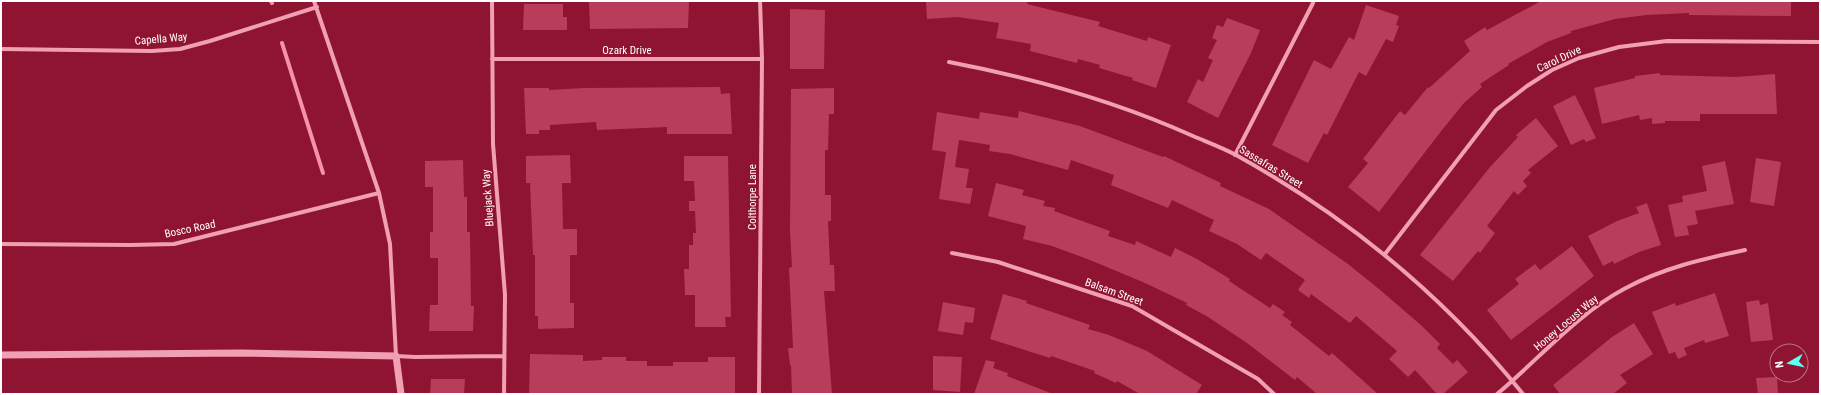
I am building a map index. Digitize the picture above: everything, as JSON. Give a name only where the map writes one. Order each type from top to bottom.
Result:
[{"type":"street","points":[[314,1],[379,193],[390,244],[396,356],[401,394]]},
{"type":"street","name":"Bluejack Way","points":[[492,1],[494,144],[505,296],[504,394]]},
{"type":"street","name":"Colthorpe Lane","points":[[759,394],[762,59],[760,1]]},
{"type":"street","points":[[1236,155],[1313,3]]},
{"type":"street","name":"Capella Way","points":[[1,49],[152,51],[180,49],[210,42],[316,7]]},
{"type":"street","name":"Carol Drive","points":[[1385,254],[1496,110],[1527,86],[1552,70],[1579,58],[1619,47],[1667,41],[1820,42]]},
{"type":"street","name":"Ozark Drive","points":[[492,59],[762,59]]},
{"type":"street","name":"Sassafras Street","points":[[949,62],[995,71],[1126,108],[1236,155],[1324,210],[1385,254],[1462,325],[1523,394]]},
{"type":"street","name":"Bosco Road","points":[[1,244],[174,244],[379,193]]},
{"type":"street","name":"Honey Locust Way","points":[[1497,394],[1592,310],[1623,289],[1659,272],[1688,263],[1745,250]]},
{"type":"street","name":"Balsam Street","points":[[952,253],[998,262],[1132,306],[1258,379],[1274,394]]},
{"type":"street","points":[[1,354],[240,353],[396,356],[504,356]]},
{"type":"building","points":[[589,1],[689,1],[688,28],[590,29]]},
{"type":"building","points":[[926,1],[1028,1],[1027,4],[1100,22],[1098,26],[1147,41],[1148,37],[1171,45],[1156,88],[1132,80],[1133,78],[1099,68],[1100,65],[1078,59],[1077,63],[1030,51],[1031,44],[996,38],[999,23],[958,17],[927,19]]},
{"type":"building","points":[[1541,1],[1791,1],[1791,16],[1689,15],[1689,13],[1646,15],[1615,19],[1571,31],[1571,33],[1547,42],[1508,64],[1509,65],[1480,84],[1482,87],[1464,103],[1379,212],[1348,187],[1368,163],[1363,159],[1400,111],[1405,115],[1428,87],[1429,88],[1470,51],[1464,41],[1485,27],[1487,30]]},
{"type":"building","points":[[524,4],[563,4],[563,17],[567,17],[567,30],[523,30]]},
{"type":"building","points":[[1366,5],[1399,16],[1396,25],[1399,26],[1393,42],[1386,39],[1366,76],[1359,72],[1327,135],[1324,133],[1308,163],[1272,145],[1314,60],[1331,69],[1349,37],[1354,40]]},
{"type":"building","points":[[790,9],[825,10],[824,69],[790,69]]},
{"type":"building","points":[[1227,18],[1260,30],[1251,53],[1218,118],[1187,102],[1198,79],[1203,82],[1213,60],[1208,58],[1217,40],[1212,38],[1217,25],[1223,27]]},
{"type":"building","points":[[1660,73],[1660,75],[1736,77],[1775,74],[1777,114],[1700,114],[1700,121],[1665,121],[1665,123],[1652,124],[1652,118],[1640,120],[1639,115],[1602,124],[1594,88],[1635,78],[1635,76]]},
{"type":"building","points":[[720,87],[721,94],[730,93],[732,134],[667,134],[667,127],[597,130],[596,122],[550,125],[550,130],[539,130],[539,134],[526,134],[524,88],[549,88],[549,90],[584,88]]},
{"type":"building","points":[[834,88],[834,114],[829,114],[828,150],[825,150],[825,195],[831,195],[831,221],[828,221],[830,265],[834,265],[835,291],[824,291],[832,394],[792,394],[791,365],[788,348],[793,348],[789,268],[792,267],[790,232],[791,89]]},
{"type":"building","points":[[1575,95],[1596,138],[1586,142],[1584,139],[1571,145],[1553,106]]},
{"type":"building","points":[[1019,111],[1080,126],[1163,157],[1164,156],[1221,183],[1220,186],[1269,209],[1348,264],[1379,289],[1422,326],[1440,344],[1437,348],[1453,364],[1457,360],[1468,372],[1443,394],[1437,394],[1415,370],[1408,377],[1389,359],[1397,351],[1356,316],[1350,323],[1311,294],[1309,298],[1298,290],[1305,280],[1266,253],[1261,260],[1237,244],[1209,231],[1214,220],[1172,200],[1168,208],[1111,185],[1114,175],[1071,160],[1068,170],[1010,154],[989,151],[990,145],[959,140],[955,167],[969,169],[966,188],[973,188],[970,204],[939,199],[946,152],[932,150],[937,112],[979,119],[980,112],[1018,118]]},
{"type":"building","points":[[1536,118],[1558,146],[1528,170],[1531,173],[1523,181],[1527,186],[1518,195],[1514,191],[1487,226],[1495,233],[1480,253],[1478,251],[1453,281],[1420,255],[1490,167],[1518,137],[1516,135]]},
{"type":"building","points":[[570,155],[571,183],[562,183],[563,229],[577,229],[577,255],[570,255],[570,303],[574,303],[574,328],[538,329],[538,316],[535,316],[535,255],[533,255],[530,183],[526,183],[526,156]]},
{"type":"building","points":[[684,156],[728,156],[731,317],[725,317],[726,327],[695,327],[695,295],[685,295],[684,269],[689,269],[689,245],[693,245],[693,233],[696,233],[695,211],[689,211],[689,201],[695,201],[694,181],[684,181]]},
{"type":"building","points":[[1756,158],[1781,162],[1774,206],[1750,202]]},
{"type":"building","points":[[463,160],[464,197],[467,197],[467,232],[470,232],[471,306],[474,306],[473,331],[429,331],[430,305],[438,305],[438,258],[430,258],[430,232],[433,232],[433,187],[425,187],[425,161]]},
{"type":"building","points":[[1725,161],[1734,204],[1695,211],[1698,224],[1687,226],[1689,235],[1675,237],[1668,205],[1683,202],[1682,196],[1707,191],[1702,166]]},
{"type":"building","points":[[996,183],[1024,190],[1022,195],[1045,201],[1043,206],[1055,208],[1054,211],[1110,231],[1108,236],[1135,245],[1136,241],[1171,257],[1175,248],[1197,259],[1230,279],[1229,281],[1270,308],[1273,304],[1285,312],[1282,315],[1292,322],[1290,325],[1329,356],[1332,353],[1378,394],[1317,394],[1297,377],[1295,380],[1247,343],[1208,317],[1186,305],[1187,303],[1145,283],[1090,260],[1052,246],[1023,239],[1026,226],[988,216]]},
{"type":"building","points":[[1647,203],[1661,245],[1639,252],[1614,264],[1613,261],[1603,266],[1588,236],[1617,221],[1639,213],[1636,207]]},
{"type":"building","points":[[1572,246],[1594,276],[1511,340],[1487,310],[1519,284],[1515,279],[1535,264],[1540,270]]},
{"type":"building","points":[[1715,293],[1729,336],[1705,343],[1704,340],[1684,348],[1687,355],[1678,359],[1675,352],[1669,354],[1652,312],[1675,303],[1676,306]]},
{"type":"building","points":[[1003,294],[1027,301],[1026,303],[1090,325],[1088,329],[1109,335],[1147,351],[1202,385],[1196,394],[1140,394],[1117,381],[1116,383],[1094,373],[1095,371],[1051,356],[1050,358],[990,339]]},
{"type":"building","points":[[1759,300],[1760,305],[1768,303],[1773,340],[1751,342],[1746,302]]},
{"type":"building","points":[[943,302],[975,308],[973,323],[965,322],[963,335],[938,331]]},
{"type":"building","points":[[1634,323],[1653,354],[1620,375],[1627,383],[1613,394],[1560,394],[1553,385],[1612,337]]},
{"type":"building","points":[[530,354],[583,355],[583,361],[602,360],[602,357],[626,357],[626,361],[647,361],[647,366],[673,366],[673,362],[708,362],[708,357],[735,357],[735,394],[529,394]]},
{"type":"building","points":[[933,356],[962,357],[960,392],[933,390]]},
{"type":"building","points":[[986,360],[995,362],[993,368],[1008,373],[1007,376],[1053,394],[974,394]]},
{"type":"building","points":[[1769,377],[1769,383],[1777,383],[1778,394],[1758,394],[1756,378]]},
{"type":"building","points":[[431,379],[465,379],[464,394],[430,394]]},
{"type":"waterway","points":[[282,43],[323,173]]}]
